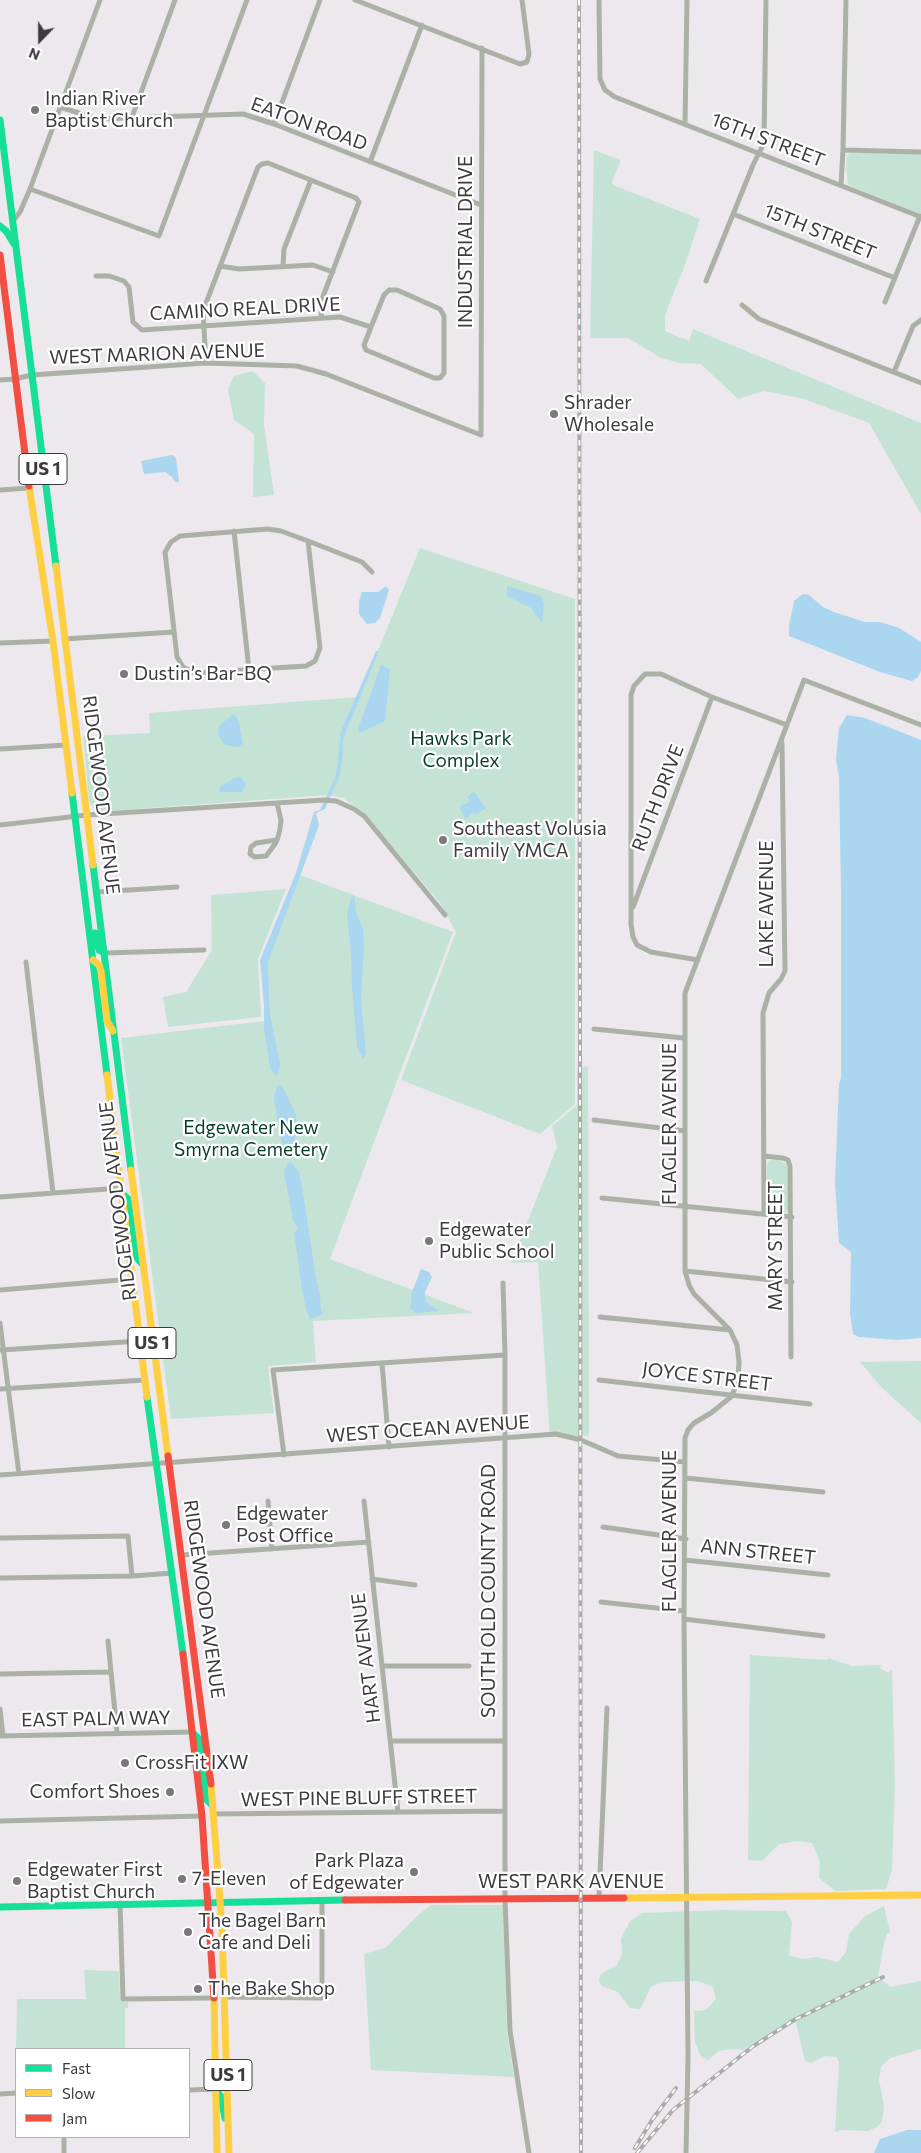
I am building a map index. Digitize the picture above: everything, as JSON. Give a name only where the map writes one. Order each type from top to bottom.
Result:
[{"type":"main road","name":"RIDGEWOOD AVENUE","points":[[0,120],[142,1265],[182,1555],[214,1814],[221,1901],[229,2153]]},
{"type":"main road","name":"RIDGEWOOD AVENUE","points":[[0,226],[6,231],[16,248]]},
{"type":"main road","name":"RIDGEWOOD AVENUE","points":[[0,255],[29,488],[53,641],[132,1279],[173,1573],[202,1816],[214,1998],[217,2153]]},
{"type":"main road","points":[[46,595],[51,599],[57,634],[61,639],[64,639]]},
{"type":"main road","points":[[53,641],[60,648],[64,670],[69,679]]},
{"type":"main road","points":[[84,888],[91,902],[96,945],[104,953]]},
{"type":"main road","points":[[93,960],[101,971],[107,1021],[114,1033]]},
{"type":"main road","points":[[110,1096],[115,1105],[124,1169],[132,1177]]},
{"type":"main road","points":[[121,1190],[128,1199],[136,1258],[142,1265]]},
{"type":"main road","points":[[178,1615],[183,1618],[184,1622],[189,1661],[197,1673]]},
{"type":"main road","points":[[192,1732],[200,1740],[206,1799],[212,1805]]},
{"type":"main road","name":"WEST PARK AVENUE","points":[[0,1907],[221,1901],[921,1895]]},
{"type":"main road","points":[[216,2089],[221,2097],[229,2130]]},
{"type":"street","points":[[12,221],[20,212],[30,189],[100,0]]},
{"type":"street","points":[[132,117],[175,0]]},
{"type":"street","points":[[30,189],[159,236],[247,0]]},
{"type":"street","points":[[274,124],[320,0]]},
{"type":"street","points":[[355,0],[520,64],[527,62],[529,54],[522,0]]},
{"type":"street","name":"16TH STREET","points":[[599,0],[600,79],[605,90],[616,97],[920,217]]},
{"type":"street","points":[[685,124],[686,0]]},
{"type":"street","points":[[706,281],[753,164],[764,143],[766,0]]},
{"type":"street","points":[[841,185],[846,0]]},
{"type":"street","points":[[370,162],[422,25]]},
{"type":"street","name":"INDUSTRIAL DRIVE","points":[[481,436],[482,48]]},
{"type":"street","name":"EATON ROAD","points":[[60,107],[97,119],[242,114],[274,124],[481,205]]},
{"type":"street","points":[[843,150],[921,152]]},
{"type":"street","points":[[206,364],[204,311],[258,167],[262,164],[268,163],[356,198],[359,202],[320,305],[321,318]]},
{"type":"street","points":[[283,266],[284,249],[310,180]]},
{"type":"street","name":"15TH STREET","points":[[733,214],[895,278]]},
{"type":"street","points":[[885,302],[920,217]]},
{"type":"street","points":[[220,266],[239,270],[313,264],[333,272]]},
{"type":"street","name":"CAMINO REAL DRIVE","points":[[96,276],[109,276],[124,281],[129,287],[133,322],[142,330],[321,318],[348,318],[371,327]]},
{"type":"street","points":[[389,290],[397,290],[436,306],[444,316],[444,373],[440,378],[434,378],[369,352],[364,345],[371,327],[384,296],[389,290]]},
{"type":"street","points":[[742,305],[759,319],[921,383]]},
{"type":"street","points":[[894,372],[913,326],[921,320]]},
{"type":"street","name":"WEST MARION AVENUE","points":[[0,380],[32,375],[206,364],[297,366],[322,373],[481,436]]},
{"type":"street","points":[[0,490],[29,488]]},
{"type":"street","points":[[308,541],[319,653],[315,661],[306,666],[195,673],[183,667],[177,657],[165,552],[171,542],[180,536],[268,529],[281,531],[308,541],[362,562],[372,572]]},
{"type":"street","points":[[234,531],[249,670]]},
{"type":"street","points":[[64,639],[174,632]]},
{"type":"street","points":[[0,644],[53,641]]},
{"type":"street","points":[[698,960],[642,949],[633,937],[631,924],[631,696],[634,686],[645,674],[661,674],[712,697],[787,725]]},
{"type":"street","name":"FLAGLER AVENUE","points":[[686,2153],[688,1898],[684,1619],[686,1538],[685,1438],[688,1430],[694,1423],[711,1413],[732,1396],[738,1379],[739,1362],[737,1345],[730,1330],[694,1294],[688,1285],[685,1271],[685,993],[804,680],[921,725]]},
{"type":"street","name":"RUTH DRIVE","points":[[632,910],[712,697]]},
{"type":"street","name":"LAKE AVENUE","points":[[764,1214],[763,1013],[769,993],[785,971],[782,739]]},
{"type":"street","points":[[0,749],[66,745]]},
{"type":"street","points":[[0,825],[87,815],[327,800],[344,803],[364,816],[445,915]]},
{"type":"street","points":[[277,803],[281,820],[277,840],[270,854],[255,857],[250,854],[251,847],[256,843],[277,840]]},
{"type":"street","points":[[97,892],[177,887]]},
{"type":"street","points":[[104,953],[204,950]]},
{"type":"street","points":[[26,962],[53,1193]]},
{"type":"street","points":[[594,1029],[684,1038]]},
{"type":"street","points":[[594,1120],[685,1131]]},
{"type":"street","name":"MARY STREET","points":[[764,1156],[783,1158],[788,1160],[790,1166],[792,1217],[791,1357]]},
{"type":"street","points":[[0,1197],[121,1190]]},
{"type":"street","points":[[602,1198],[792,1217]]},
{"type":"street","points":[[685,1271],[792,1282]]},
{"type":"street","points":[[0,1290],[132,1279]]},
{"type":"street","name":"SOUTH OLD COUNTY ROAD","points":[[503,1283],[506,1355],[504,1438],[506,1899],[510,2031],[529,2153]]},
{"type":"street","points":[[600,1317],[730,1330]]},
{"type":"street","points":[[0,1323],[1,1350],[19,1474]]},
{"type":"street","points":[[1,1350],[140,1341]]},
{"type":"street","points":[[284,1455],[274,1370],[506,1355]]},
{"type":"street","points":[[382,1363],[389,1447]]},
{"type":"street","points":[[0,1389],[145,1380]]},
{"type":"street","name":"JOYCE STREET","points":[[599,1380],[810,1404]]},
{"type":"street","name":"WEST OCEAN AVENUE","points":[[0,1475],[556,1434],[581,1440],[618,1456],[685,1462]]},
{"type":"street","points":[[686,1478],[824,1492]]},
{"type":"street","points":[[268,1501],[272,1549]]},
{"type":"street","name":"HART AVENUE","points":[[364,1501],[398,1812]]},
{"type":"street","name":"ANN STREET","points":[[603,1527],[686,1538]]},
{"type":"street","points":[[0,1538],[128,1536],[132,1576]]},
{"type":"street","points":[[182,1555],[369,1542]]},
{"type":"street","name":"ANN STREET","points":[[685,1560],[828,1575]]},
{"type":"street","points":[[0,1578],[132,1576],[173,1573]]},
{"type":"street","points":[[372,1579],[416,1584]]},
{"type":"street","points":[[601,1602],[684,1611]]},
{"type":"street","points":[[684,1619],[823,1636]]},
{"type":"street","points":[[108,1641],[117,1733]]},
{"type":"street","points":[[382,1666],[468,1666]]},
{"type":"street","points":[[0,1674],[110,1672]]},
{"type":"street","points":[[598,1898],[607,1708]]},
{"type":"street","points":[[0,1709],[1,1736]]},
{"type":"street","name":"EAST PALM WAY","points":[[1,1736],[192,1732]]},
{"type":"street","points":[[391,1741],[504,1741]]},
{"type":"street","name":"WEST PINE BLUFF STREET","points":[[214,1814],[505,1811]]},
{"type":"street","points":[[0,1820],[202,1816]]},
{"type":"street","points":[[225,1997],[322,1998],[322,1900]]},
{"type":"street","points":[[120,1903],[123,1999],[214,1998]]},
{"type":"street","points":[[190,2090],[216,2089]]},
{"type":"street","points":[[0,2094],[15,2093]]},
{"type":"street","points":[[64,2138],[64,2153]]},
{"type":"green space","points":[[594,150],[621,160],[612,182],[613,185],[700,219],[685,265],[665,315],[665,331],[689,341],[693,329],[921,423],[921,514],[869,423],[804,399],[764,391],[738,399],[701,364],[680,363],[661,358],[628,338],[590,338]]},
{"type":"green space","points":[[851,153],[921,154],[921,214],[848,185],[847,155]]},
{"type":"green space","points":[[253,371],[265,383],[264,424],[274,495],[253,497],[254,434],[234,420],[228,389],[234,376]]},
{"type":"green space","name":"Hawks Park Complex","points":[[420,548],[575,599],[575,1104],[540,1134],[401,1080],[456,932],[440,903],[362,811],[343,798],[329,795],[95,812],[89,801],[83,736],[150,733],[149,713],[359,697]]},
{"type":"green space","name":"Edgewater New Smyrna Cemetery","points":[[300,875],[453,932],[330,1259],[474,1313],[313,1321],[316,1362],[268,1366],[274,1413],[171,1419],[121,1038],[272,1020],[270,1013],[268,963]]},
{"type":"green space","points":[[286,889],[258,959],[261,1017],[168,1027],[163,997],[186,992],[212,950],[211,895]]},
{"type":"green space","points":[[588,1066],[589,1436],[550,1437],[538,1262],[511,1263],[557,1147],[552,1126],[577,1105],[577,1068]]},
{"type":"green space","points":[[776,1159],[786,1163],[787,1166],[789,1203],[785,1213],[770,1212],[767,1209],[767,1166],[769,1161]]},
{"type":"green space","points":[[921,1361],[921,1423],[882,1388],[860,1362]]},
{"type":"green space","points":[[750,1655],[827,1660],[828,1658],[852,1666],[881,1665],[880,1668],[888,1673],[892,1670],[895,1785],[892,1870],[886,1889],[836,1891],[819,1878],[820,1862],[812,1843],[797,1841],[779,1844],[762,1861],[748,1860]]},
{"type":"green space","points":[[431,1905],[503,1905],[507,2032],[514,2077],[371,2070],[364,1954],[385,1948],[418,1915]]},
{"type":"green space","points":[[884,1906],[890,1932],[887,1934],[884,1943],[878,1976],[890,1987],[921,1981],[921,2049],[890,2058],[881,2067],[879,2079],[884,2107],[882,2122],[877,2127],[868,2131],[841,2130],[835,2132],[839,2063],[837,2057],[824,2056],[812,2063],[805,2061],[796,2023],[782,2025],[743,2050],[719,2051],[708,2060],[700,2055],[695,2042],[694,2011],[706,2010],[716,1999],[713,1987],[698,1981],[662,1982],[651,1987],[640,2009],[630,2008],[618,1992],[602,1986],[599,1981],[600,1975],[616,1967],[622,1954],[621,1939],[630,1921],[642,1913],[723,1910],[786,1911],[792,1922],[789,1955],[802,1959],[816,1957],[838,1962],[846,1952],[849,1934],[865,1916]]},
{"type":"green space","points":[[84,1970],[119,1971],[120,1999],[123,2002],[128,2002],[128,2008],[125,2008],[125,2048],[16,2048],[17,1999],[86,1999]]},
{"type":"water","points":[[172,455],[176,458],[179,482],[175,482],[165,472],[144,474],[141,461]]},
{"type":"water","points":[[386,586],[389,590],[380,618],[375,623],[367,624],[359,614],[359,601],[362,592],[378,592]]},
{"type":"water","points":[[507,586],[541,596],[544,604],[542,623],[531,608],[507,596]]},
{"type":"water","points":[[803,594],[809,595],[823,607],[834,612],[865,622],[880,622],[899,628],[921,642],[921,671],[918,677],[912,681],[880,672],[789,636],[794,601]]},
{"type":"water","points":[[376,651],[379,651],[343,739],[340,775],[325,809],[316,813],[319,825],[268,963],[270,1013],[280,1065],[277,1077],[270,1068],[264,1028],[260,960],[296,873],[314,812],[320,810],[336,775],[341,731]]},
{"type":"water","points":[[381,665],[390,669],[385,721],[360,733],[358,731],[359,726]]},
{"type":"water","points":[[233,714],[237,717],[243,743],[239,747],[225,745],[218,735],[219,726]]},
{"type":"water","points":[[847,715],[865,718],[921,740],[921,1338],[897,1340],[859,1337],[853,1334],[850,1314],[851,1252],[839,1243],[835,1182],[839,1084],[841,1078],[841,889],[839,777],[836,760],[839,728]]},
{"type":"water","points":[[241,777],[246,784],[242,792],[219,792],[220,787],[234,778]]},
{"type":"water","points":[[474,792],[486,808],[477,814],[471,813],[467,819],[460,808],[461,805],[468,803],[467,797]]},
{"type":"water","points":[[354,895],[356,912],[363,929],[364,945],[361,1000],[366,1054],[363,1059],[357,1046],[347,914],[351,898]]},
{"type":"water","points":[[277,1085],[280,1085],[285,1091],[296,1115],[297,1127],[294,1146],[291,1157],[287,1158],[281,1141],[275,1106],[274,1097]]},
{"type":"water","points":[[291,1162],[299,1172],[301,1180],[321,1310],[324,1314],[310,1319],[302,1289],[294,1233],[298,1227],[293,1221],[284,1172],[288,1163]]},
{"type":"water","points":[[421,1269],[429,1272],[432,1277],[425,1292],[425,1301],[439,1311],[416,1313],[410,1308],[412,1292]]},
{"type":"water","points":[[907,2130],[921,2130],[921,2153],[874,2153],[880,2139]]},
{"type":"railway","points":[[579,0],[581,2153]]},
{"type":"railway","points":[[637,2153],[673,2110],[752,2047],[794,2020],[883,1977]]},
{"type":"railway","points":[[635,2148],[652,2120],[676,2088]]},
{"type":"traffic: fast","points":[[0,120],[56,566]]},
{"type":"traffic: fast","points":[[0,226],[6,231],[14,244]]},
{"type":"traffic: fast","points":[[72,793],[107,1075]]},
{"type":"traffic: fast","points":[[93,865],[131,1170]]},
{"type":"traffic: fast","points":[[95,933],[99,950],[105,953]]},
{"type":"traffic: fast","points":[[122,1193],[128,1199],[136,1257],[143,1265]]},
{"type":"traffic: fast","points":[[147,1397],[183,1654]]},
{"type":"traffic: fast","points":[[192,1732],[200,1740],[206,1799],[212,1805]]},
{"type":"traffic: fast","points":[[0,1907],[345,1900]]},
{"type":"traffic: fast","points":[[217,2091],[221,2097],[225,2118]]},
{"type":"traffic: slow","points":[[29,486],[53,641],[72,793]]},
{"type":"traffic: slow","points":[[56,566],[93,865]]},
{"type":"traffic: slow","points":[[93,960],[99,965],[101,971],[107,1021],[113,1031]]},
{"type":"traffic: slow","points":[[107,1075],[147,1397]]},
{"type":"traffic: slow","points":[[131,1170],[168,1456]]},
{"type":"traffic: slow","points":[[211,1784],[222,1927],[229,2153]]},
{"type":"traffic: slow","points":[[624,1898],[921,1895]]},
{"type":"traffic: slow","points":[[214,1998],[217,2153]]},
{"type":"traffic: jam","points":[[0,255],[29,486]]},
{"type":"traffic: jam","points":[[168,1456],[211,1784]]},
{"type":"traffic: jam","points":[[183,1654],[202,1816],[214,1998]]},
{"type":"traffic: jam","points":[[345,1900],[624,1898]]},
{"type":"place","name":"Indian River Baptist Church","points":[[35,110]]},
{"type":"place","name":"Shrader Wholesale","points":[[554,414]]},
{"type":"place","name":"Dustin’s Bar-BQ","points":[[124,674]]},
{"type":"place","name":"Southeast Volusia Family YMCA","points":[[443,840]]},
{"type":"place","name":"Edgewater Public School","points":[[429,1241]]},
{"type":"place","name":"Edgewater Post Office","points":[[226,1525]]},
{"type":"place","name":"CrossFit IXW","points":[[125,1763]]},
{"type":"place","name":"Comfort Shoes","points":[[170,1792]]},
{"type":"place","name":"Park Plaza of Edgewater","points":[[414,1872]]},
{"type":"place","name":"7-Eleven","points":[[182,1879]]},
{"type":"place","name":"Edgewater First Baptist Church","points":[[17,1881]]},
{"type":"place","name":"The Bagel Barn Cafe and Deli","points":[[188,1932]]},
{"type":"place","name":"The Bake Shop","points":[[198,1989]]}]
